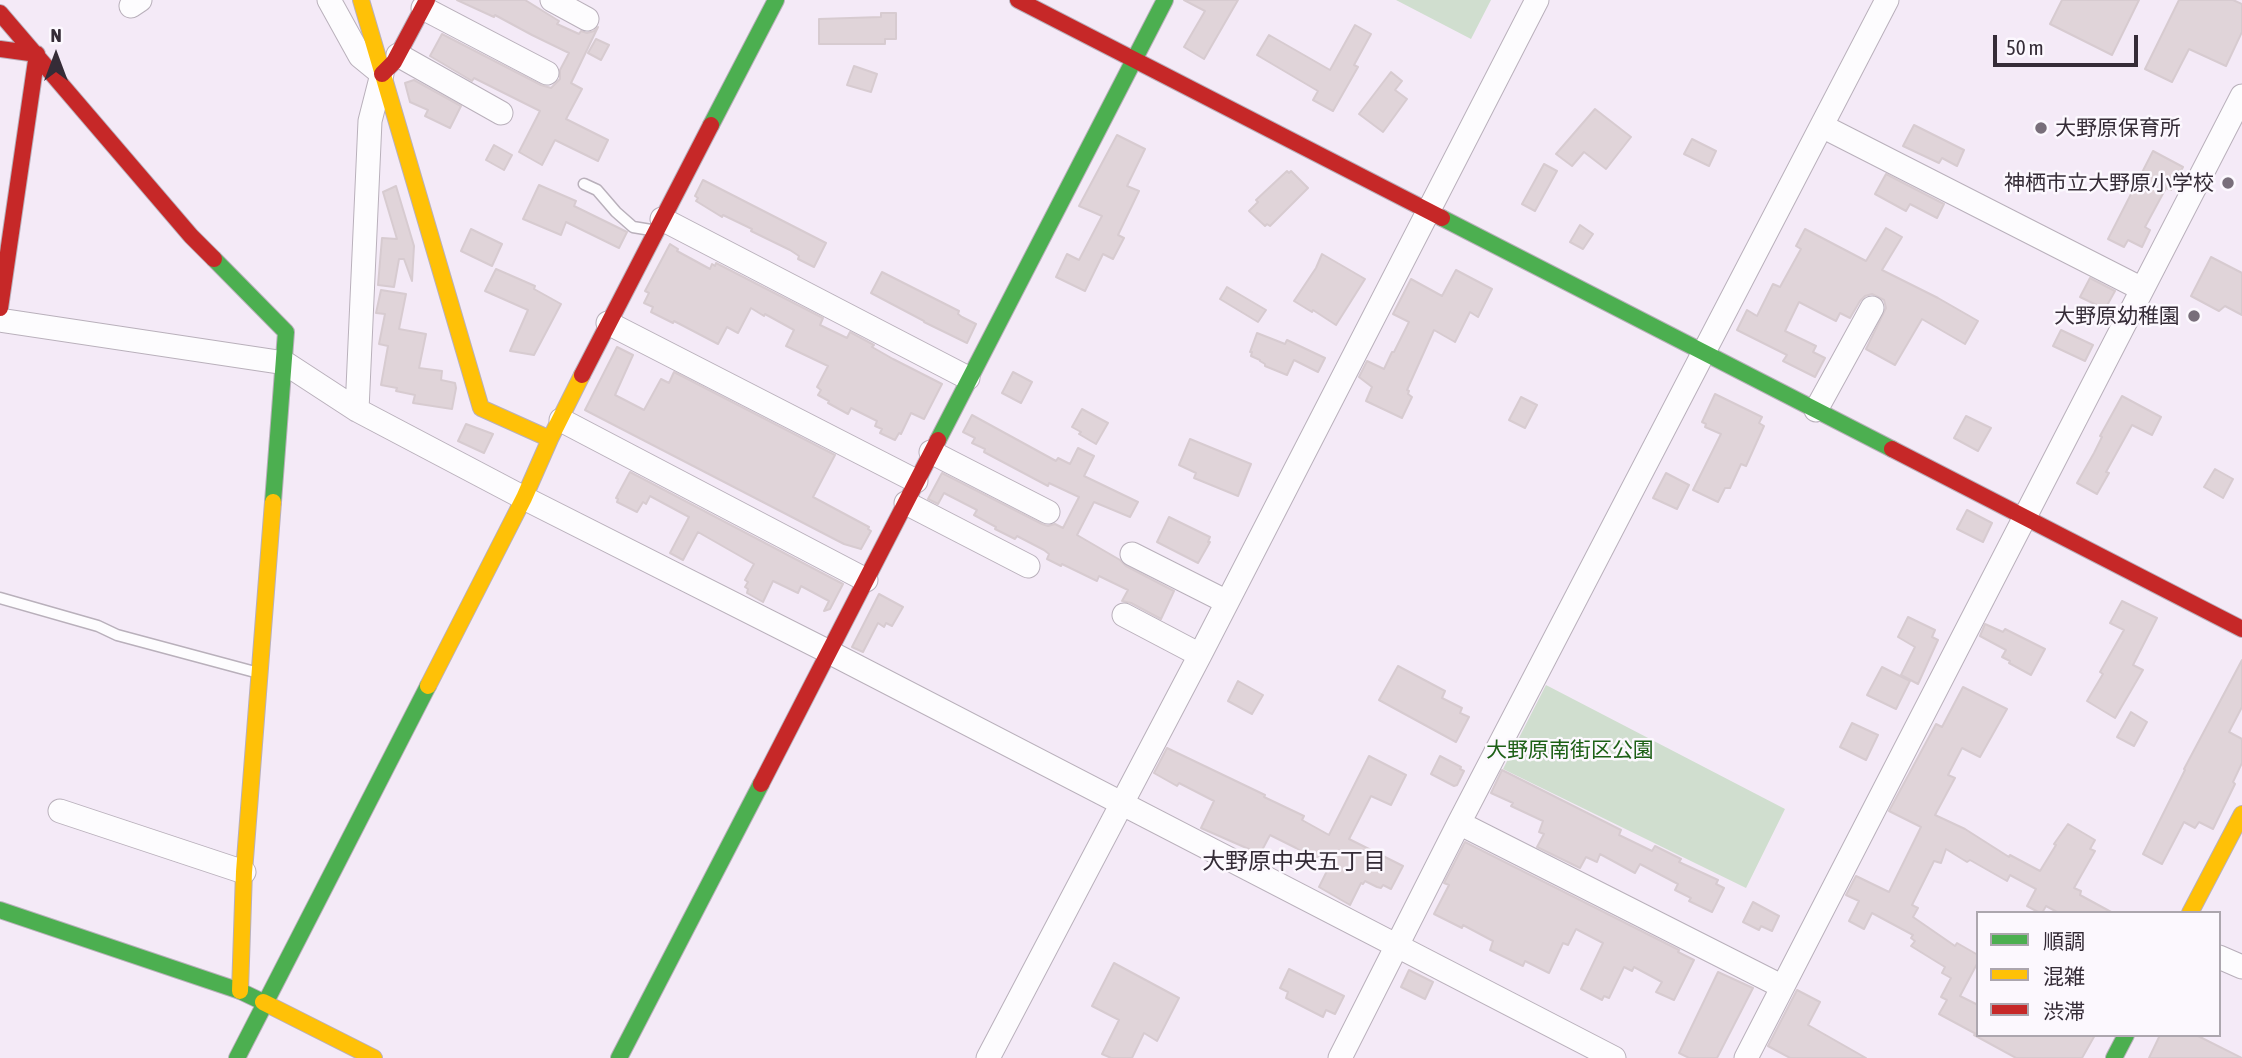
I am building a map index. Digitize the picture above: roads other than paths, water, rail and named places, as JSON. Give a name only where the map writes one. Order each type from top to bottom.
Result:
[{"type":"street","points":[[329,0],[360,57],[382,74]]},
{"type":"street","points":[[361,0],[481,408],[555,429],[866,580]]},
{"type":"street","points":[[552,0],[587,19]]},
{"type":"street","points":[[237,1058],[524,498],[608,323],[776,0]]},
{"type":"street","points":[[1018,0],[2242,629]]},
{"type":"street","points":[[619,1058],[1165,0]]},
{"type":"street","points":[[988,1058],[1227,602],[1537,0]]},
{"type":"street","points":[[1340,1058],[1459,823],[1887,0]]},
{"type":"street","points":[[356,410],[370,121],[382,74],[394,62],[425,4],[547,73]]},
{"type":"street","points":[[0,13],[191,236],[286,332],[244,872],[240,991]]},
{"type":"street","points":[[0,49],[37,54]]},
{"type":"street","points":[[0,308],[37,54]]},
{"type":"street","points":[[398,55],[501,113]]},
{"type":"street","points":[[1746,1058],[2242,96]]},
{"type":"street","points":[[1822,126],[2142,289]]},
{"type":"street","points":[[659,225],[968,378]]},
{"type":"street","points":[[1816,410],[1872,308]]},
{"type":"street","points":[[0,320],[285,363],[356,410],[524,498],[829,652],[1614,1058]]},
{"type":"street","points":[[608,323],[916,481]]},
{"type":"street","points":[[931,452],[1048,512]]},
{"type":"street","points":[[906,503],[1028,566]]},
{"type":"street","points":[[1132,554],[1227,602]]},
{"type":"street","points":[[1124,615],[1200,654]]},
{"type":"street","points":[[60,811],[244,872]]},
{"type":"street","points":[[2191,911],[2242,814]]},
{"type":"street","points":[[1459,823],[1781,986]]},
{"type":"street","points":[[0,910],[240,991],[374,1058]]},
{"type":"street","points":[[2221,958],[2242,967]]},
{"type":"street","points":[[2114,1058],[2125,1037]]},
{"type":"lane","points":[[584,184],[597,190],[633,227],[659,225]]},
{"type":"lane","points":[[0,598],[98,626],[117,635],[258,673]]},
{"type":"place","name":"大野原保育所","points":[[2041,128]]},
{"type":"place","name":"神栖市立大野原小学校","points":[[2228,183]]},
{"type":"place","name":"大野原幼稚園","points":[[2194,316]]},
{"type":"district","name":"大野原中央五丁目","points":[[1294,862]]},
{"type":"park label","name":"大野原南街区公園","points":[[1570,750]]}]
